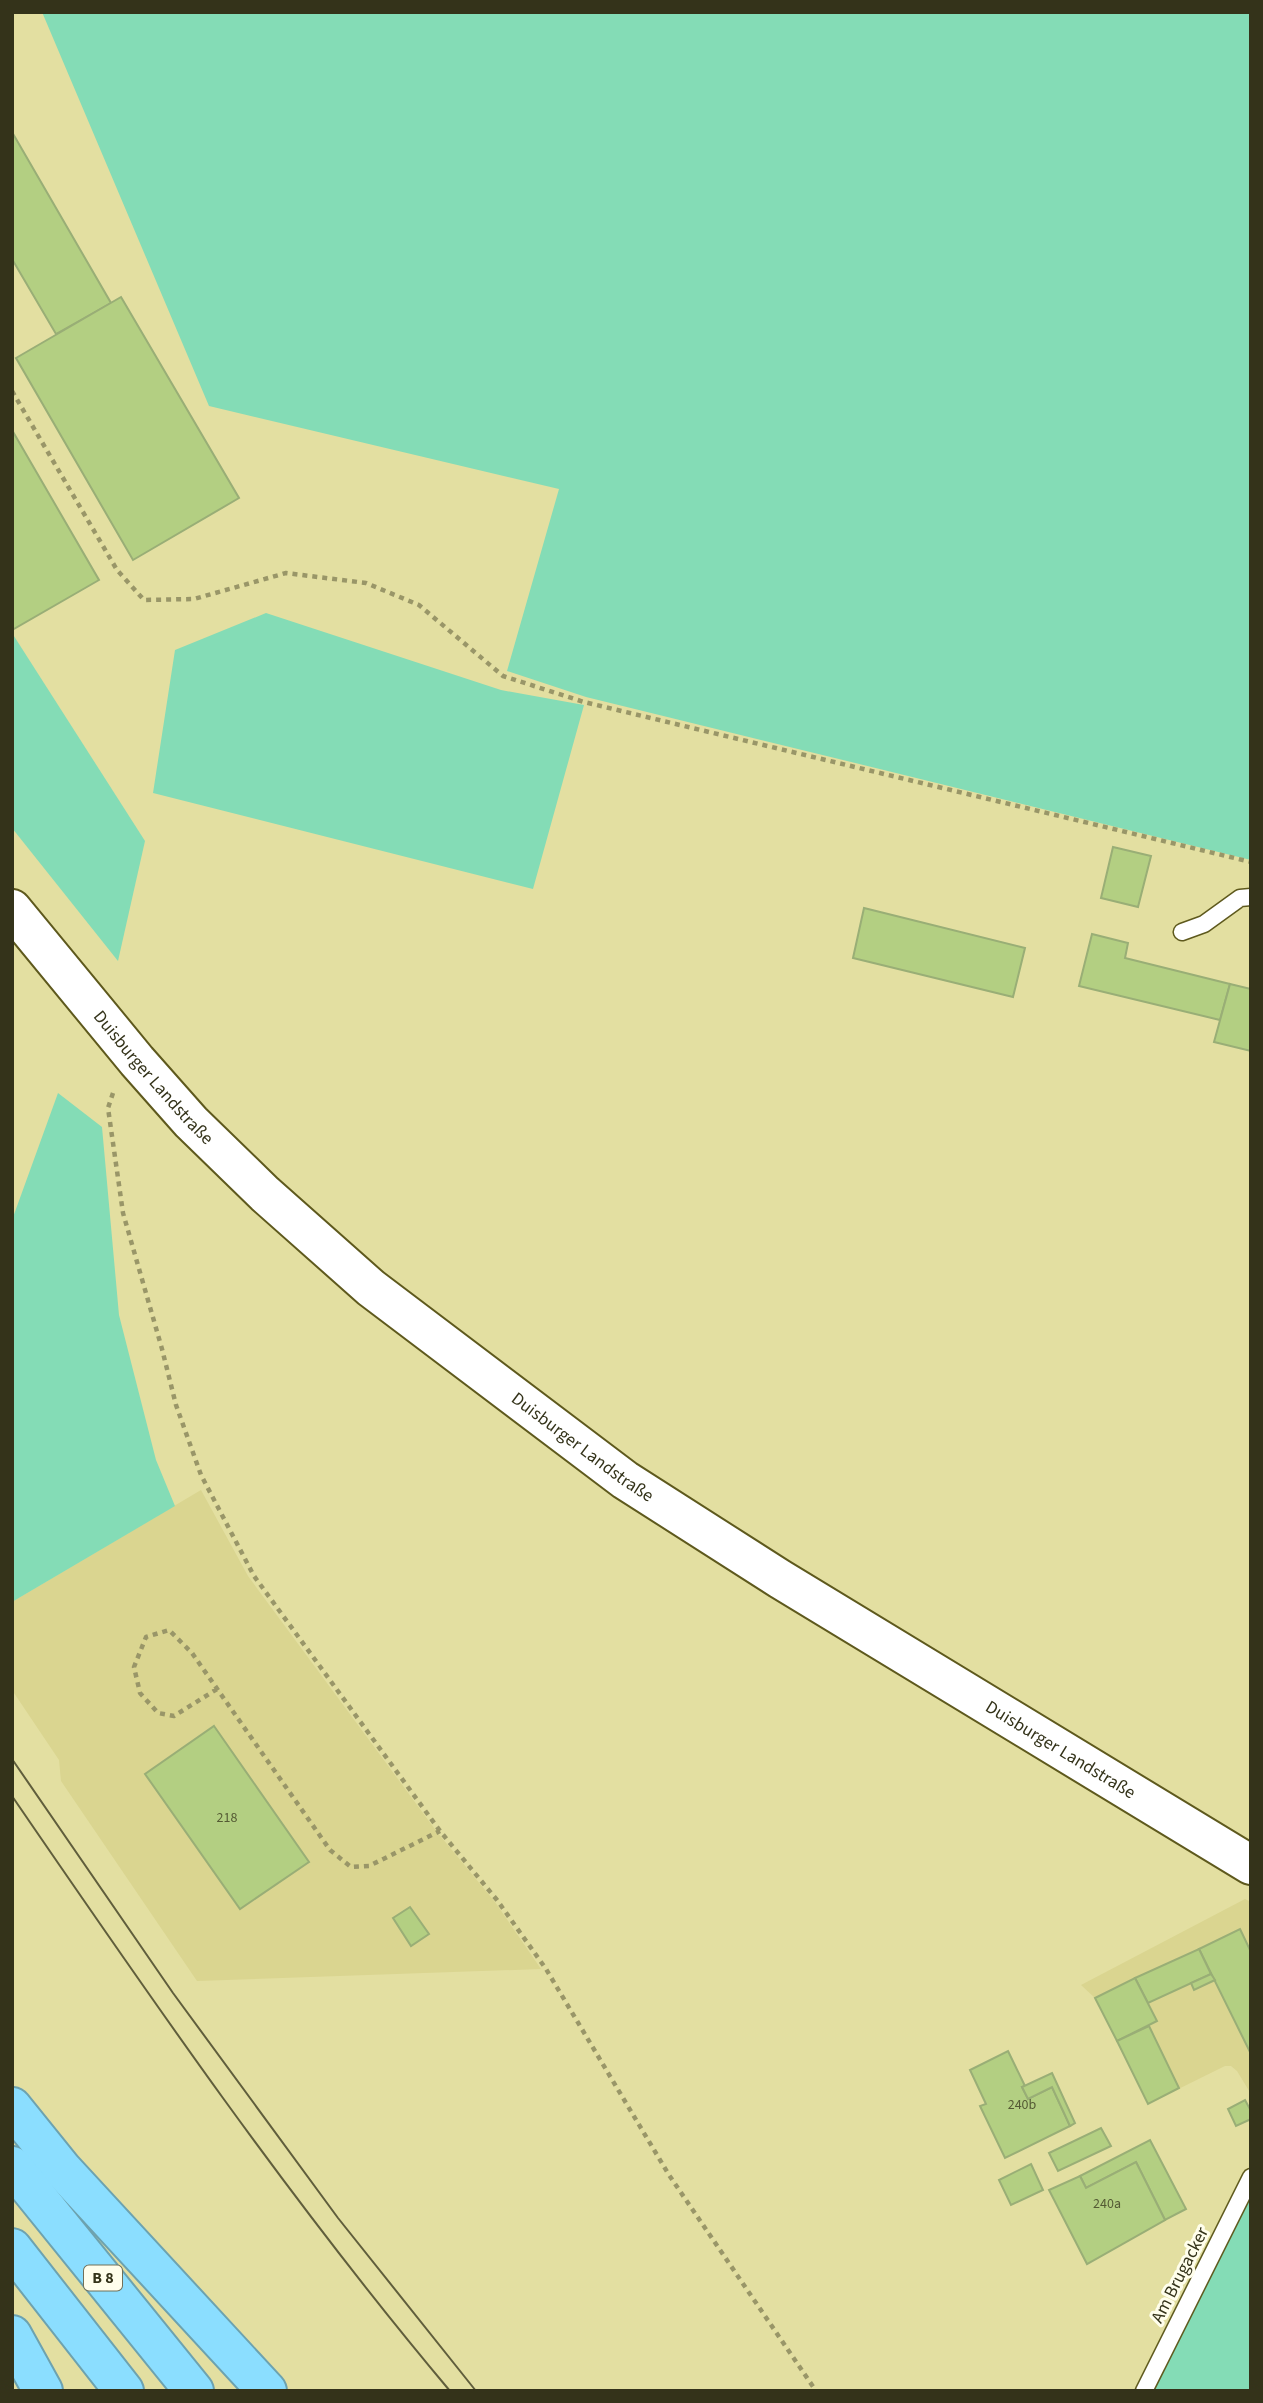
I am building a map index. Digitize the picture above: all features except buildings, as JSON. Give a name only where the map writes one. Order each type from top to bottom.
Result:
[{"type":"highway","points":[[12,2107],[62,2169],[267,2391]]},
{"type":"highway","name":"B 8","points":[[12,2166],[194,2391]]},
{"type":"highway","points":[[12,2248],[124,2391]]},
{"type":"highway","points":[[12,2335],[43,2391]]},
{"type":"main road","name":"Duisburger Landstraße","points":[[12,909],[191,1122],[265,1194],[371,1288],[625,1480],[780,1579],[1251,1865]]},
{"type":"lane","points":[[1182,932],[1204,924],[1240,898],[1251,897]]},
{"type":"lane","name":"Am Brugacker","points":[[1144,2391],[1251,2177]]},
{"type":"path","points":[[12,391],[117,570],[144,600],[194,599],[286,573],[366,583],[419,605],[503,676],[584,702],[1251,862]]},
{"type":"path","points":[[137,1061],[115,1087],[108,1108],[123,1213],[176,1405],[201,1475],[254,1576],[440,1831],[497,1900],[546,1969],[669,2175],[816,2391]]},
{"type":"path","points":[[217,1689],[174,1716],[158,1713],[140,1693],[134,1667],[146,1637],[169,1630],[192,1653],[331,1850],[351,1867],[369,1866],[440,1831]]},
{"type":"shaded area","points":[[201,1490],[248,1576],[437,1832],[495,1902],[541,1969],[197,1981],[61,1781],[59,1760],[12,1690],[12,1602]]},
{"type":"shaded area","points":[[1245,1899],[1251,1902],[1251,2094],[1237,2071],[1231,2066],[1225,2066],[1148,2104],[1095,1998],[1081,1985]]},
{"type":"green space","points":[[42,12],[1251,12],[1251,860],[586,697],[507,671],[559,489],[209,406]]},
{"type":"green space","points":[[266,613],[501,690],[584,705],[533,889],[153,793],[175,650]]},
{"type":"green space","points":[[12,633],[145,841],[118,961],[12,828]]},
{"type":"green space","points":[[58,1093],[102,1127],[119,1315],[156,1460],[175,1506],[12,1602],[12,1220]]},
{"type":"green space","points":[[1251,2186],[1251,2391],[1149,2391]]},
{"type":"tram line","points":[[12,1759],[173,1993],[338,2218],[476,2391]]},
{"type":"tram line","points":[[12,1796],[170,2024],[278,2173],[450,2391]]}]
